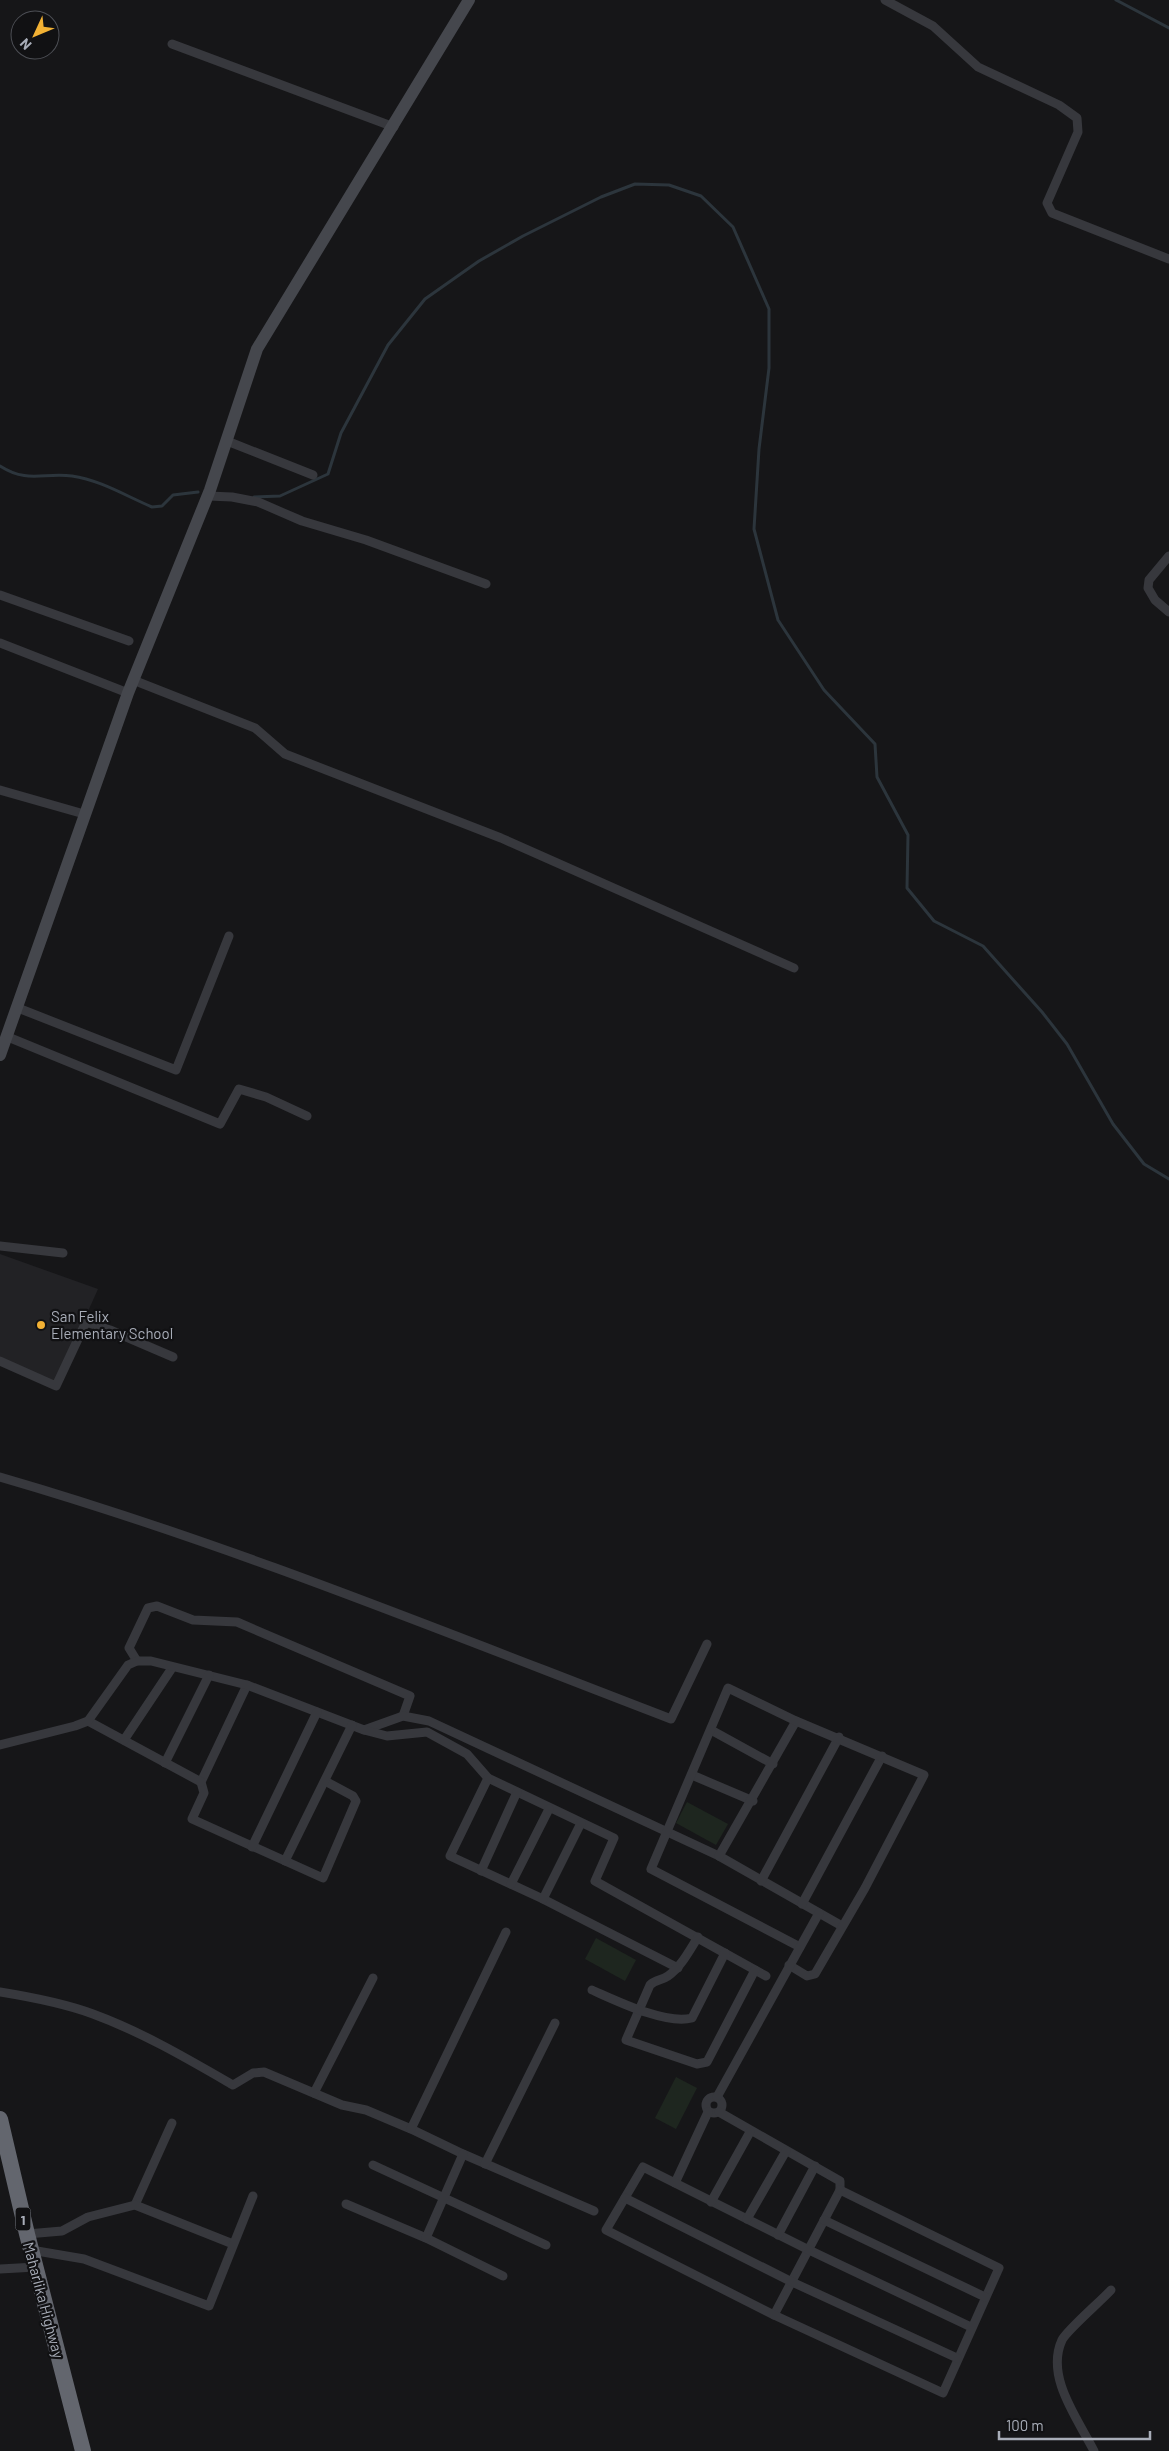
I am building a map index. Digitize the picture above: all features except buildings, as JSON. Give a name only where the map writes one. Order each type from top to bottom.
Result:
[{"type":"highway","name":"Maharlika Highway","points":[[0,2119],[27,2234],[83,2451]]},
{"type":"street","points":[[0,1054],[8,1037],[84,814],[128,693],[208,496],[257,349],[469,0]]},
{"type":"street","points":[[885,0],[933,26],[978,67],[1059,105],[1077,118],[1078,132],[1047,203],[1052,213],[1169,259]]},
{"type":"street","points":[[172,44],[394,126]]},
{"type":"street","points":[[227,441],[312,475]]},
{"type":"street","points":[[208,496],[232,497],[258,502],[302,521],[366,540],[486,584]]},
{"type":"street","points":[[1169,556],[1149,580],[1148,588],[1155,600],[1169,612]]},
{"type":"street","points":[[0,595],[129,642]]},
{"type":"street","points":[[0,643],[128,693]]},
{"type":"street","points":[[133,680],[255,728],[284,754],[501,838],[794,968]]},
{"type":"street","points":[[0,790],[84,814]]},
{"type":"street","points":[[18,1008],[176,1070],[229,936]]},
{"type":"street","points":[[8,1037],[220,1124],[239,1089],[266,1097],[307,1116]]},
{"type":"street","points":[[0,1246],[63,1253]]},
{"type":"street","points":[[0,1361],[56,1386],[86,1322],[110,1330],[173,1357]]},
{"type":"street","points":[[0,1477],[102,1506],[293,1574],[670,1719],[707,1644]]},
{"type":"street","points":[[137,1660],[129,1648],[148,1608],[157,1606],[193,1620],[237,1622],[410,1696],[403,1716]]},
{"type":"street","points":[[0,1745],[88,1721],[128,1665],[137,1660],[151,1661],[172,1668],[209,1674],[247,1685],[364,1730],[387,1736],[426,1732],[467,1754],[488,1778],[549,1809],[614,1838],[595,1881],[766,1976]]},
{"type":"street","points":[[124,1740],[172,1668]]},
{"type":"street","points":[[165,1763],[209,1674]]},
{"type":"street","points":[[247,1685],[201,1782],[204,1793],[192,1819],[324,1878],[356,1801],[353,1796],[325,1781]]},
{"type":"street","points":[[789,1965],[807,1976],[815,1974],[866,1888],[924,1775],[796,1720],[728,1688],[651,1869],[800,1947]]},
{"type":"street","points":[[252,1847],[317,1712]]},
{"type":"street","points":[[364,1730],[403,1716],[429,1721],[719,1856],[842,1926]]},
{"type":"street","points":[[719,1856],[773,1764],[796,1720]]},
{"type":"street","points":[[88,1721],[201,1782]]},
{"type":"street","points":[[285,1861],[352,1725]]},
{"type":"street","points":[[711,1730],[773,1764]]},
{"type":"street","points":[[761,1880],[839,1737]]},
{"type":"street","points":[[802,1904],[882,1756]]},
{"type":"street","points":[[692,1775],[752,1801]]},
{"type":"street","points":[[488,1778],[450,1856],[543,1899],[678,1968]]},
{"type":"street","points":[[481,1871],[517,1792]]},
{"type":"street","points":[[511,1884],[549,1809]]},
{"type":"street","points":[[543,1899],[581,1823]]},
{"type":"street","points":[[717,2098],[819,1913]]},
{"type":"street","points":[[411,2129],[506,1932]]},
{"type":"street","points":[[698,1937],[678,1968],[665,1978],[656,1979],[650,1985],[626,2040],[697,2064],[707,2062],[755,1970]]},
{"type":"street","points":[[592,1990],[640,2010],[682,2021],[692,2018],[725,1953]]},
{"type":"street","points":[[314,2093],[373,1978]]},
{"type":"street","points":[[0,1992],[42,1999],[92,2013],[160,2044],[233,2085],[253,2073],[264,2072],[342,2105],[366,2110],[594,2211]]},
{"type":"street","points":[[485,2164],[555,2023]]},
{"type":"street","points":[[711,2097],[717,2098],[721,2102],[722,2108],[719,2112],[713,2114],[708,2112],[705,2106],[706,2101],[711,2097]]},
{"type":"street","points":[[675,2183],[708,2112]]},
{"type":"street","points":[[719,2112],[750,2132],[815,2166],[840,2182],[840,2190],[774,2315]]},
{"type":"street","points":[[135,2206],[172,2123]]},
{"type":"street","points":[[711,2202],[750,2132]]},
{"type":"street","points":[[747,2219],[786,2151]]},
{"type":"street","points":[[426,2238],[462,2154]]},
{"type":"street","points":[[373,2165],[546,2245]]},
{"type":"street","points":[[778,2235],[815,2166]]},
{"type":"street","points":[[840,2190],[999,2268],[957,2358],[943,2393],[774,2315],[606,2230],[643,2167],[778,2235],[971,2327]]},
{"type":"street","points":[[31,2250],[84,2259],[209,2306],[232,2244],[253,2196]]},
{"type":"street","points":[[626,2198],[792,2282],[957,2358]]},
{"type":"street","points":[[346,2204],[426,2238],[503,2276]]},
{"type":"street","points":[[27,2234],[62,2231],[88,2217],[135,2206],[232,2244]]},
{"type":"street","points":[[824,2220],[985,2297]]},
{"type":"street","points":[[0,2269],[36,2267]]},
{"type":"street","points":[[1094,2451],[1059,2381],[1057,2361],[1063,2339],[1111,2290]]},
{"type":"shaded area","name":"San Felix Elementary School","points":[[0,1254],[98,1289],[55,1385],[0,1361]]},
{"type":"shaded area","points":[[687,1802],[728,1824],[716,1845],[676,1823]]},
{"type":"shaded area","points":[[596,1938],[636,1960],[625,1981],[585,1959]]},
{"type":"shaded area","points":[[676,2077],[697,2088],[676,2129],[655,2118]]},
{"type":"waterway","points":[[1116,0],[1169,28]]},
{"type":"waterway","points":[[254,497],[280,496],[328,474],[341,433],[388,345],[425,299],[479,261],[523,236],[601,197],[635,184],[669,185],[701,196],[733,227],[769,309],[769,368],[759,449],[754,529],[778,620],[824,690],[875,744],[877,777],[908,835],[907,888],[934,921],[983,946],[1042,1012],[1067,1044],[1113,1124],[1144,1164],[1169,1179]]},
{"type":"waterway","points":[[0,466],[19,475],[62,475],[82,478],[103,485],[152,507],[162,506],[173,495],[198,492]]},
{"type":"place","name":"San Felix Elementary School","points":[[41,1325]]}]
